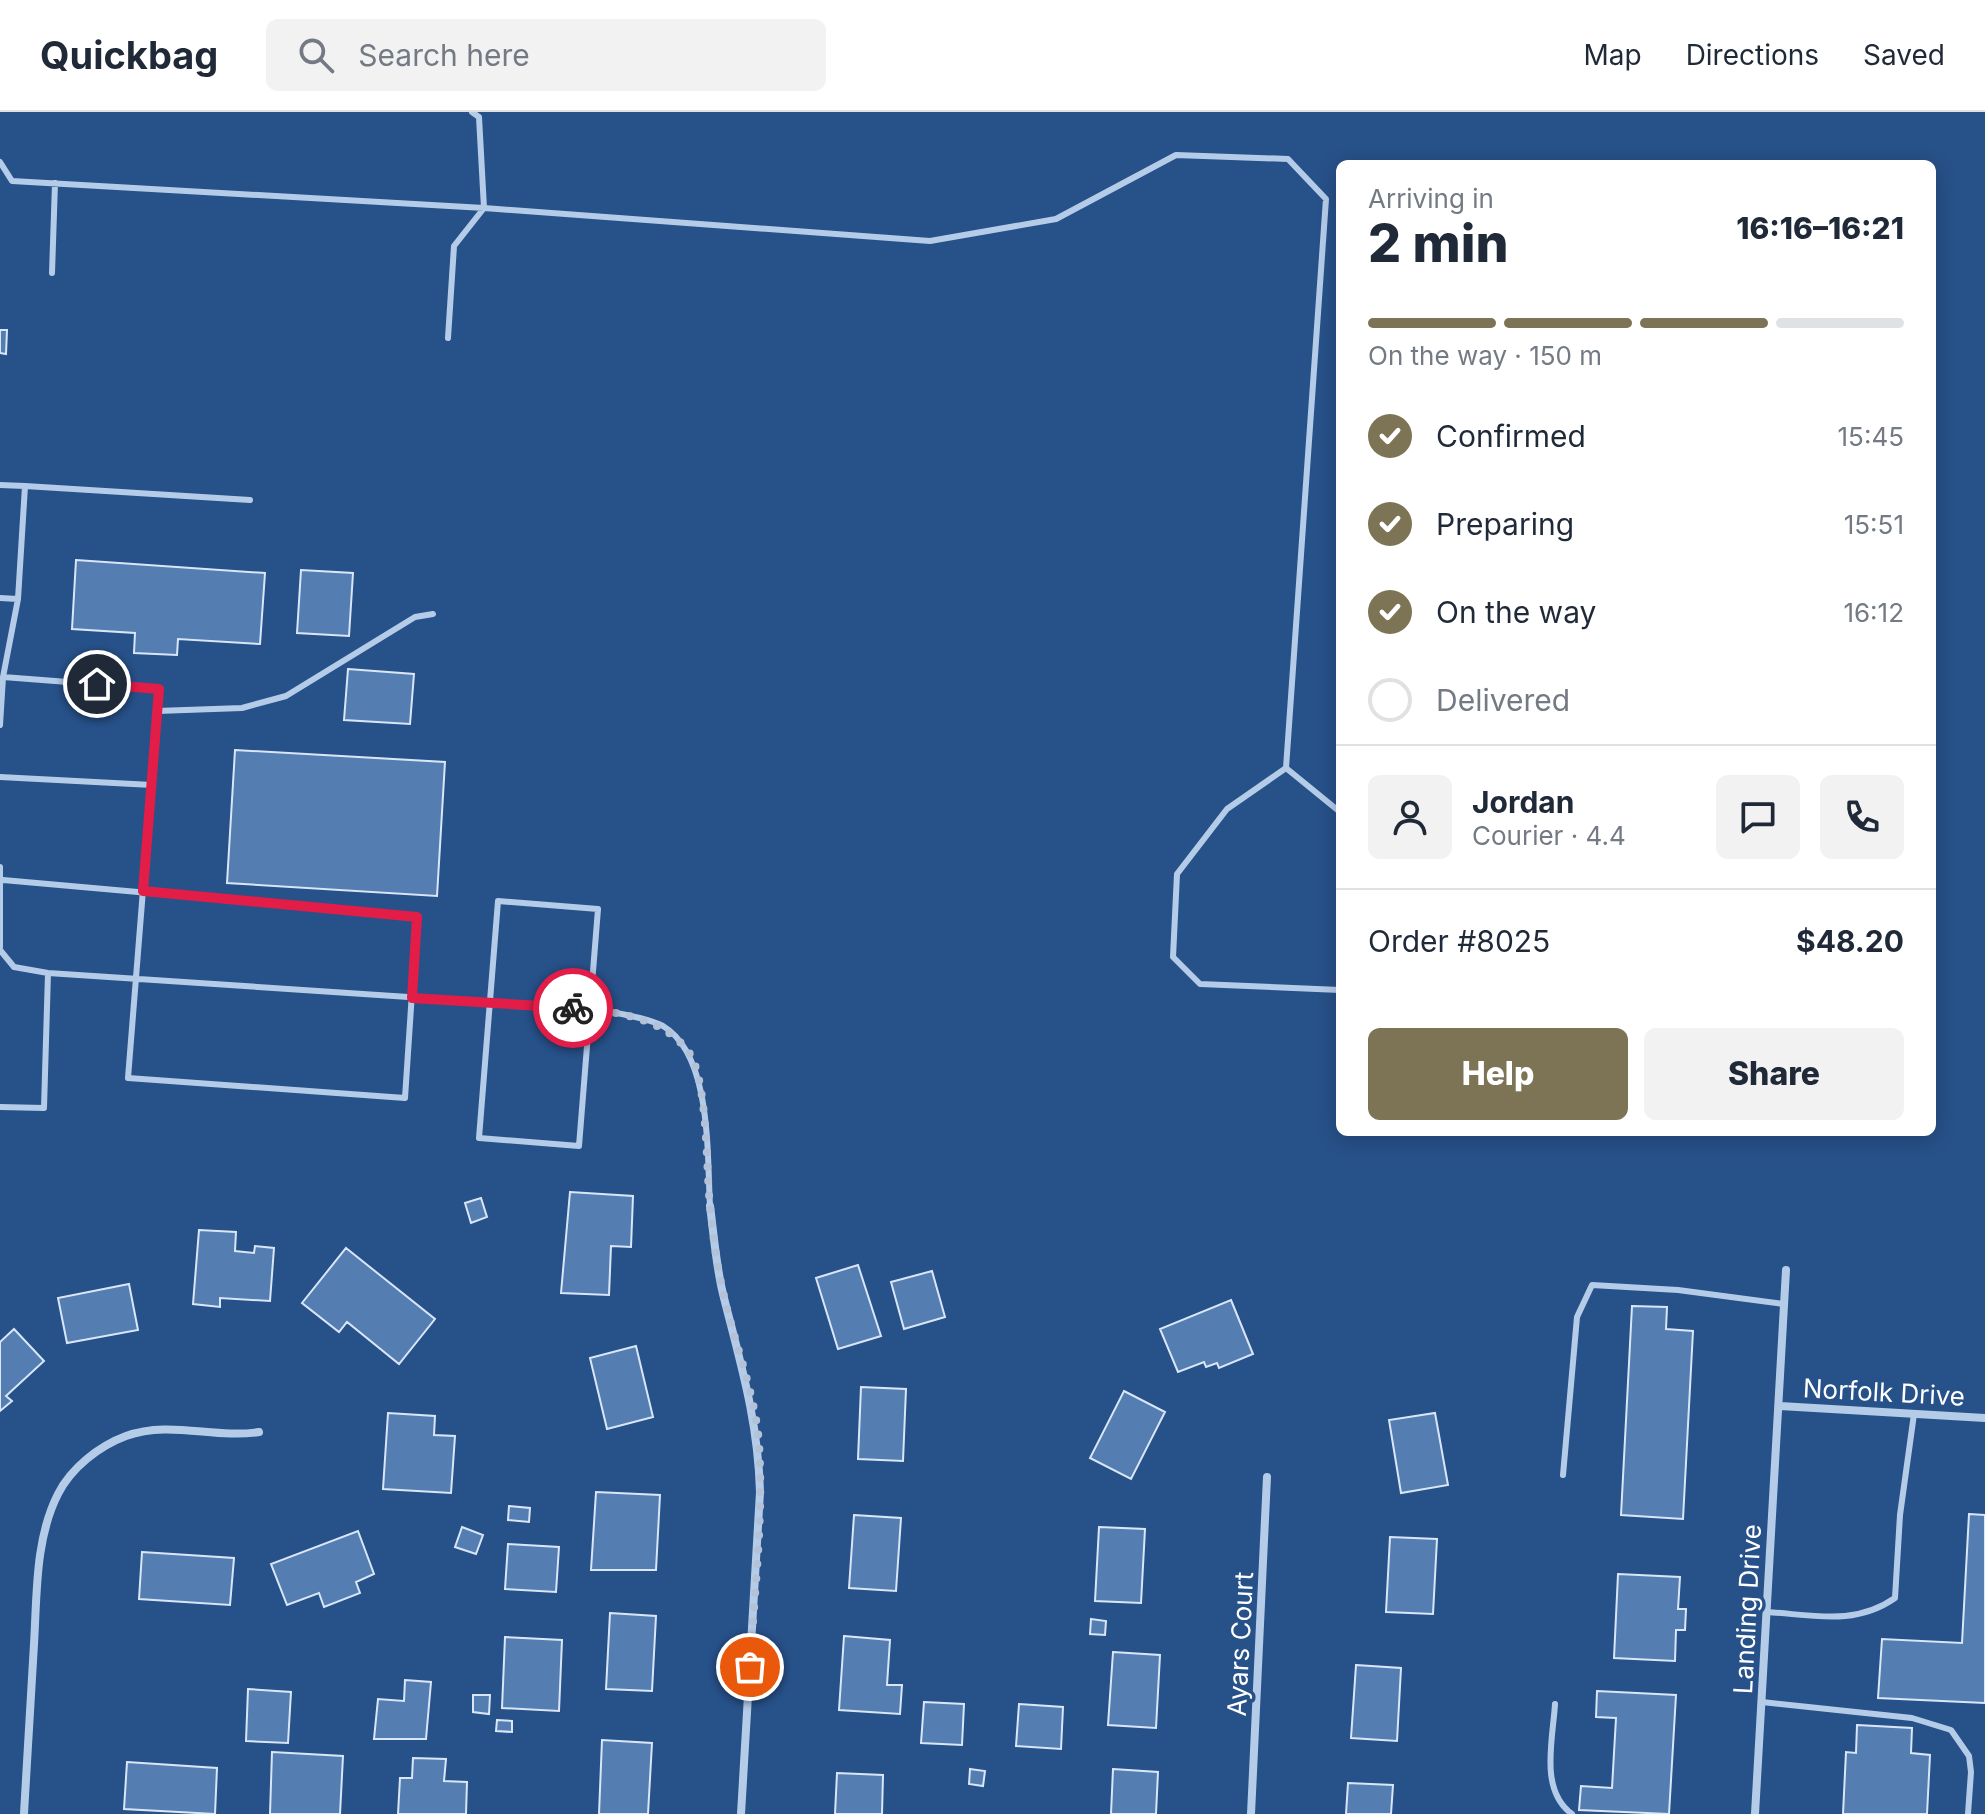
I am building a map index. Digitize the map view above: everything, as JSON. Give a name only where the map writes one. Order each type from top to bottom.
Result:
[{"type":"street","points":[[710,1206],[723,1295],[745,1368],[759,1441],[760,1492],[741,1814]]},
{"type":"street","name":"Landing Drive","points":[[1755,1814],[1786,1270]]},
{"type":"street","name":"Norfolk Drive","points":[[1780,1406],[1985,1418]]},
{"type":"street","points":[[24,1814],[38,1577],[46,1524],[59,1492],[79,1466],[125,1436],[148,1430],[179,1428],[259,1432]]},
{"type":"street","name":"Ayars Court","points":[[1251,1814],[1267,1477]]},
{"type":"lane","points":[[448,338],[454,246],[484,208],[479,117],[472,112]]},
{"type":"lane","points":[[0,162],[12,181],[484,208],[930,241],[1056,219],[1176,155],[1288,159],[1326,199],[1286,768]]},
{"type":"lane","points":[[52,273],[55,183]]},
{"type":"lane","points":[[0,485],[250,500]]},
{"type":"lane","points":[[0,725],[3,677],[18,599],[25,486]]},
{"type":"lane","points":[[0,598],[18,599]]},
{"type":"lane","points":[[157,711],[242,708],[286,696],[415,617],[433,614]]},
{"type":"lane","points":[[3,677],[159,689],[143,891],[137,979],[128,1078],[405,1098],[417,917],[143,891],[3,880]]},
{"type":"lane","points":[[1286,768],[1336,809]]},
{"type":"lane","points":[[1286,768],[1227,809],[1177,874],[1173,957],[1200,984],[1336,990]]},
{"type":"lane","points":[[0,777],[152,785]]},
{"type":"lane","points":[[0,867],[3,880],[0,948],[14,967],[48,973],[590,1009],[663,1026],[690,1053],[703,1107],[710,1206]]},
{"type":"lane","points":[[498,901],[598,909],[579,1146],[479,1138],[490,1003],[498,901]]},
{"type":"lane","points":[[0,1107],[44,1108],[48,973]]},
{"type":"lane","points":[[1563,1475],[1577,1317],[1592,1285],[1678,1290],[1784,1304]]},
{"type":"lane","points":[[1767,1612],[1838,1617],[1875,1612],[1895,1598],[1900,1515],[1914,1414]]},
{"type":"lane","points":[[1762,1702],[1912,1718],[1951,1730],[1969,1756],[1968,1814]]},
{"type":"lane","points":[[1555,1704],[1551,1778],[1555,1796],[1572,1814]]},
{"type":"building","points":[[0,330],[7,330],[6,354],[0,353]]},
{"type":"building","points":[[76,560],[265,573],[260,644],[178,639],[177,655],[134,653],[135,633],[72,629]]},
{"type":"building","points":[[301,570],[353,573],[349,636],[297,633]]},
{"type":"building","points":[[348,669],[414,674],[410,724],[344,720]]},
{"type":"building","points":[[235,750],[445,762],[437,896],[227,883]]},
{"type":"building","points":[[570,1192],[633,1196],[631,1247],[611,1246],[609,1295],[561,1293]]},
{"type":"building","points":[[481,1198],[487,1217],[471,1223],[465,1203]]},
{"type":"building","points":[[199,1230],[236,1232],[235,1251],[254,1253],[255,1246],[274,1248],[270,1301],[220,1298],[220,1307],[193,1304]]},
{"type":"building","points":[[346,1248],[435,1319],[399,1364],[347,1322],[339,1332],[302,1303]]},
{"type":"building","points":[[858,1265],[881,1336],[838,1349],[816,1278]]},
{"type":"building","points":[[932,1271],[945,1317],[904,1329],[891,1282]]},
{"type":"building","points":[[129,1284],[138,1330],[67,1343],[58,1298]]},
{"type":"building","points":[[1231,1300],[1253,1354],[1219,1368],[1217,1363],[1206,1367],[1204,1362],[1178,1372],[1160,1329]]},
{"type":"building","points":[[1632,1306],[1667,1307],[1666,1329],[1693,1331],[1683,1519],[1621,1515]]},
{"type":"building","points":[[14,1329],[44,1361],[6,1396],[12,1401],[0,1411],[0,1342]]},
{"type":"building","points":[[636,1346],[653,1417],[607,1429],[590,1358]]},
{"type":"building","points":[[861,1387],[906,1389],[903,1461],[858,1459]]},
{"type":"building","points":[[1124,1391],[1165,1412],[1131,1479],[1090,1458]]},
{"type":"building","points":[[388,1413],[435,1416],[434,1435],[455,1436],[451,1493],[383,1489]]},
{"type":"building","points":[[1435,1413],[1448,1485],[1401,1493],[1389,1420]]},
{"type":"building","points":[[596,1492],[660,1495],[656,1570],[591,1570]]},
{"type":"building","points":[[509,1506],[530,1508],[529,1522],[508,1520]]},
{"type":"building","points":[[1969,1514],[1985,1515],[1985,1703],[1878,1698],[1882,1639],[1962,1643]]},
{"type":"building","points":[[854,1515],[901,1518],[896,1591],[849,1588]]},
{"type":"building","points":[[462,1527],[483,1535],[476,1554],[455,1547]]},
{"type":"building","points":[[1099,1527],[1145,1529],[1141,1603],[1095,1601]]},
{"type":"building","points":[[358,1531],[374,1574],[356,1582],[360,1593],[324,1607],[319,1593],[287,1605],[271,1564]]},
{"type":"building","points":[[1390,1537],[1437,1539],[1433,1614],[1386,1612]]},
{"type":"building","points":[[508,1544],[559,1547],[556,1592],[505,1589]]},
{"type":"building","points":[[142,1552],[234,1558],[230,1605],[139,1599]]},
{"type":"building","points":[[1618,1574],[1680,1577],[1678,1609],[1686,1609],[1685,1630],[1676,1630],[1675,1661],[1614,1658]]},
{"type":"building","points":[[610,1613],[656,1616],[652,1691],[606,1689]]},
{"type":"building","points":[[1091,1619],[1106,1621],[1105,1635],[1090,1634]]},
{"type":"building","points":[[844,1636],[890,1640],[887,1685],[902,1685],[900,1714],[839,1710]]},
{"type":"building","points":[[505,1637],[562,1640],[559,1711],[502,1708]]},
{"type":"building","points":[[1113,1652],[1160,1655],[1156,1728],[1108,1725]]},
{"type":"building","points":[[1356,1665],[1401,1668],[1397,1741],[1351,1738]]},
{"type":"building","points":[[405,1680],[431,1682],[426,1739],[374,1739],[378,1699],[404,1701]]},
{"type":"building","points":[[248,1689],[291,1692],[288,1743],[246,1741]]},
{"type":"building","points":[[1597,1691],[1676,1695],[1669,1814],[1579,1810],[1581,1786],[1612,1788],[1616,1718],[1596,1717]]},
{"type":"building","points":[[473,1695],[490,1695],[489,1714],[473,1712]]},
{"type":"building","points":[[924,1702],[964,1704],[962,1745],[921,1743]]},
{"type":"building","points":[[1019,1704],[1063,1707],[1061,1749],[1016,1746]]},
{"type":"building","points":[[497,1720],[512,1721],[512,1732],[496,1731]]},
{"type":"building","points":[[1857,1725],[1912,1728],[1911,1753],[1930,1755],[1927,1814],[1843,1814],[1846,1752],[1856,1753]]},
{"type":"building","points":[[602,1740],[652,1743],[648,1814],[599,1814]]},
{"type":"building","points":[[272,1752],[343,1756],[340,1814],[270,1814]]},
{"type":"building","points":[[413,1758],[446,1759],[444,1781],[467,1782],[466,1814],[398,1814],[400,1778],[412,1778]]},
{"type":"building","points":[[127,1762],[217,1768],[215,1814],[124,1809]]},
{"type":"building","points":[[970,1769],[985,1771],[983,1786],[969,1784]]},
{"type":"building","points":[[1113,1769],[1158,1772],[1156,1814],[1111,1814]]},
{"type":"building","points":[[837,1773],[883,1775],[882,1814],[835,1814]]},
{"type":"building","points":[[1348,1783],[1393,1785],[1391,1814],[1346,1814]]},
{"type":"way so far","points":[[573,1008],[602,1011],[663,1026],[690,1053],[703,1107],[710,1206],[723,1295],[745,1368],[759,1441],[760,1492],[750,1667]]},
{"type":"route","points":[[97,684],[159,689],[143,891],[417,917],[412,998],[573,1008]]}]
